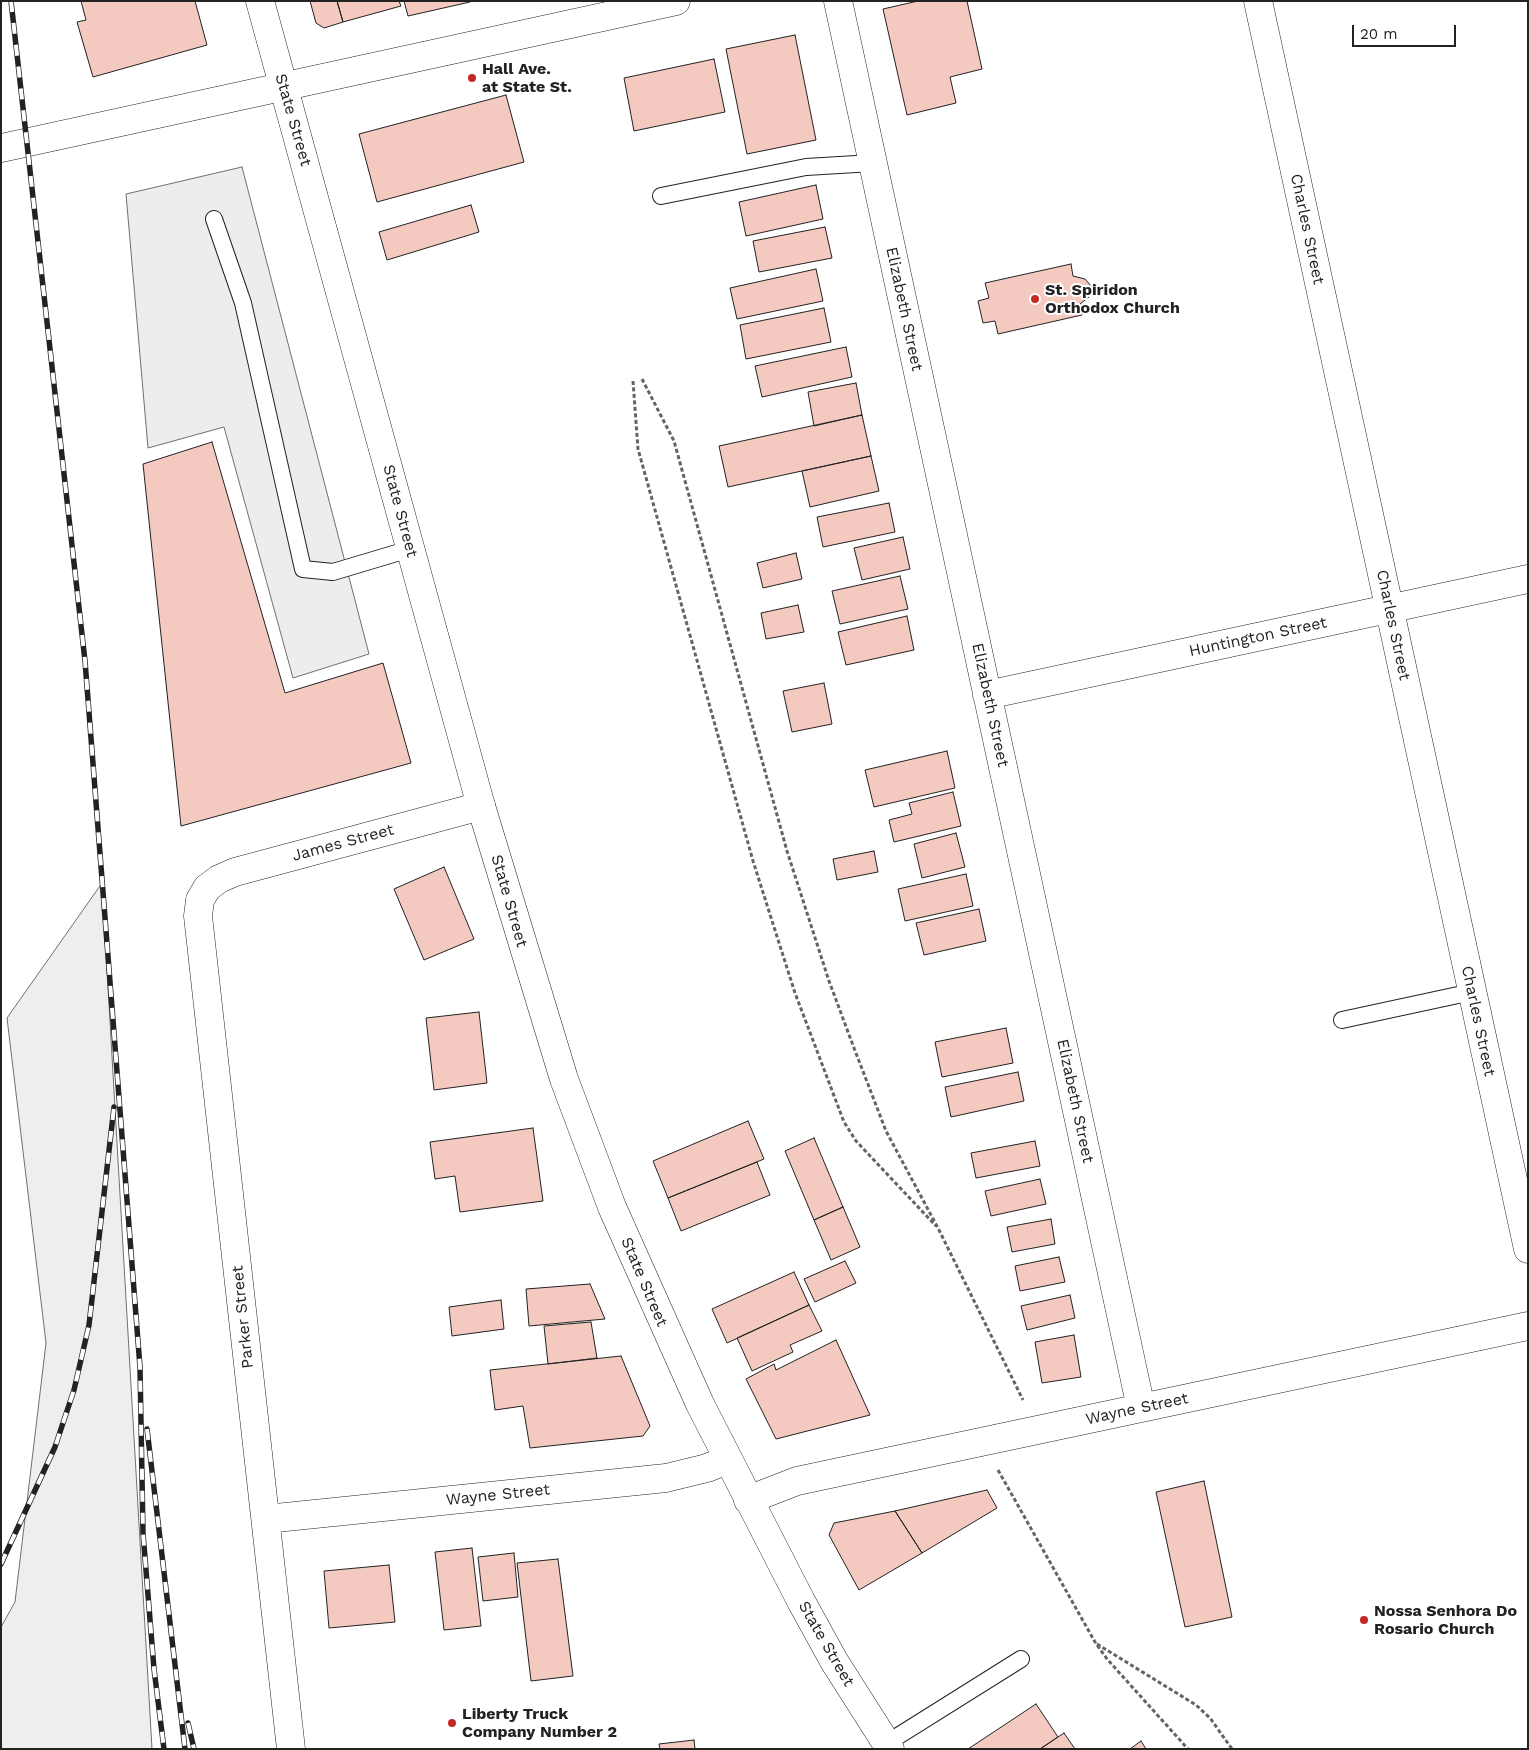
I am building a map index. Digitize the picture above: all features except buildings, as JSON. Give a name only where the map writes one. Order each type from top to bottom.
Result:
[{"type":"street","name":"State Street","points":[[260,1],[481,806],[542,1009],[591,1152],[612,1208],[668,1338],[727,1460],[834,1661],[888,1746]]},
{"type":"street","points":[[1,148],[676,1]]},
{"type":"street","name":"Elizabeth Street","points":[[838,1],[1141,1408]]},
{"type":"street","name":"Charles Street","points":[[1258,1],[1528,1249]]},
{"type":"street","name":"Huntington Street","points":[[987,695],[1528,579]]},
{"type":"street","name":"James Street","points":[[207,888],[219,879],[235,872],[481,806]]},
{"type":"street","name":"Parker Street","points":[[207,888],[200,900],[198,916],[291,1749]]},
{"type":"street","name":"Wayne Street","points":[[748,1500],[797,1481],[1528,1326]]},
{"type":"street","name":"Wayne Street","points":[[266,1519],[666,1478],[707,1468],[727,1460]]},
{"type":"lane","points":[[661,196],[806,167],[873,163]]},
{"type":"lane","points":[[214,219],[243,303],[303,569],[333,572],[410,549]]},
{"type":"lane","points":[[1342,1020],[1472,992]]},
{"type":"lane","points":[[888,1746],[1021,1659]]},
{"type":"path","points":[[642,379],[674,441],[787,851],[829,982],[886,1131],[939,1230],[1017,1385],[1033,1431]]},
{"type":"path","points":[[634,381],[638,449],[752,861],[795,993],[844,1122],[856,1141],[939,1230]]},
{"type":"path","points":[[988,1441],[1004,1484],[1095,1642],[1108,1660],[1188,1749]]},
{"type":"path","points":[[1095,1642],[1196,1705],[1210,1718],[1232,1749]]},
{"type":"shaded area","points":[[242,167],[369,654],[293,678],[224,427],[148,448],[126,194]]},
{"type":"shaded area","points":[[102,883],[152,1749],[1,1749],[1,1627],[15,1602],[46,1343],[7,1018]]},
{"type":"railway","points":[[11,1],[85,661],[140,1367],[143,1533],[154,1669],[164,1749]]},
{"type":"railway","points":[[1,1564],[55,1447],[74,1390],[89,1325],[114,1107]]},
{"type":"railway","points":[[147,1429],[185,1749]]},
{"type":"railway","points":[[188,1723],[194,1749]]},
{"type":"place","name":"Hall Ave. at State St.","points":[[472,78]]},
{"type":"place","name":"St. Spiridon Orthodox Church","points":[[1035,299]]},
{"type":"place","name":"Nossa Senhora Do Rosario Church","points":[[1364,1620]]},
{"type":"place","name":"Liberty Truck Company Number 2","points":[[452,1723]]}]
